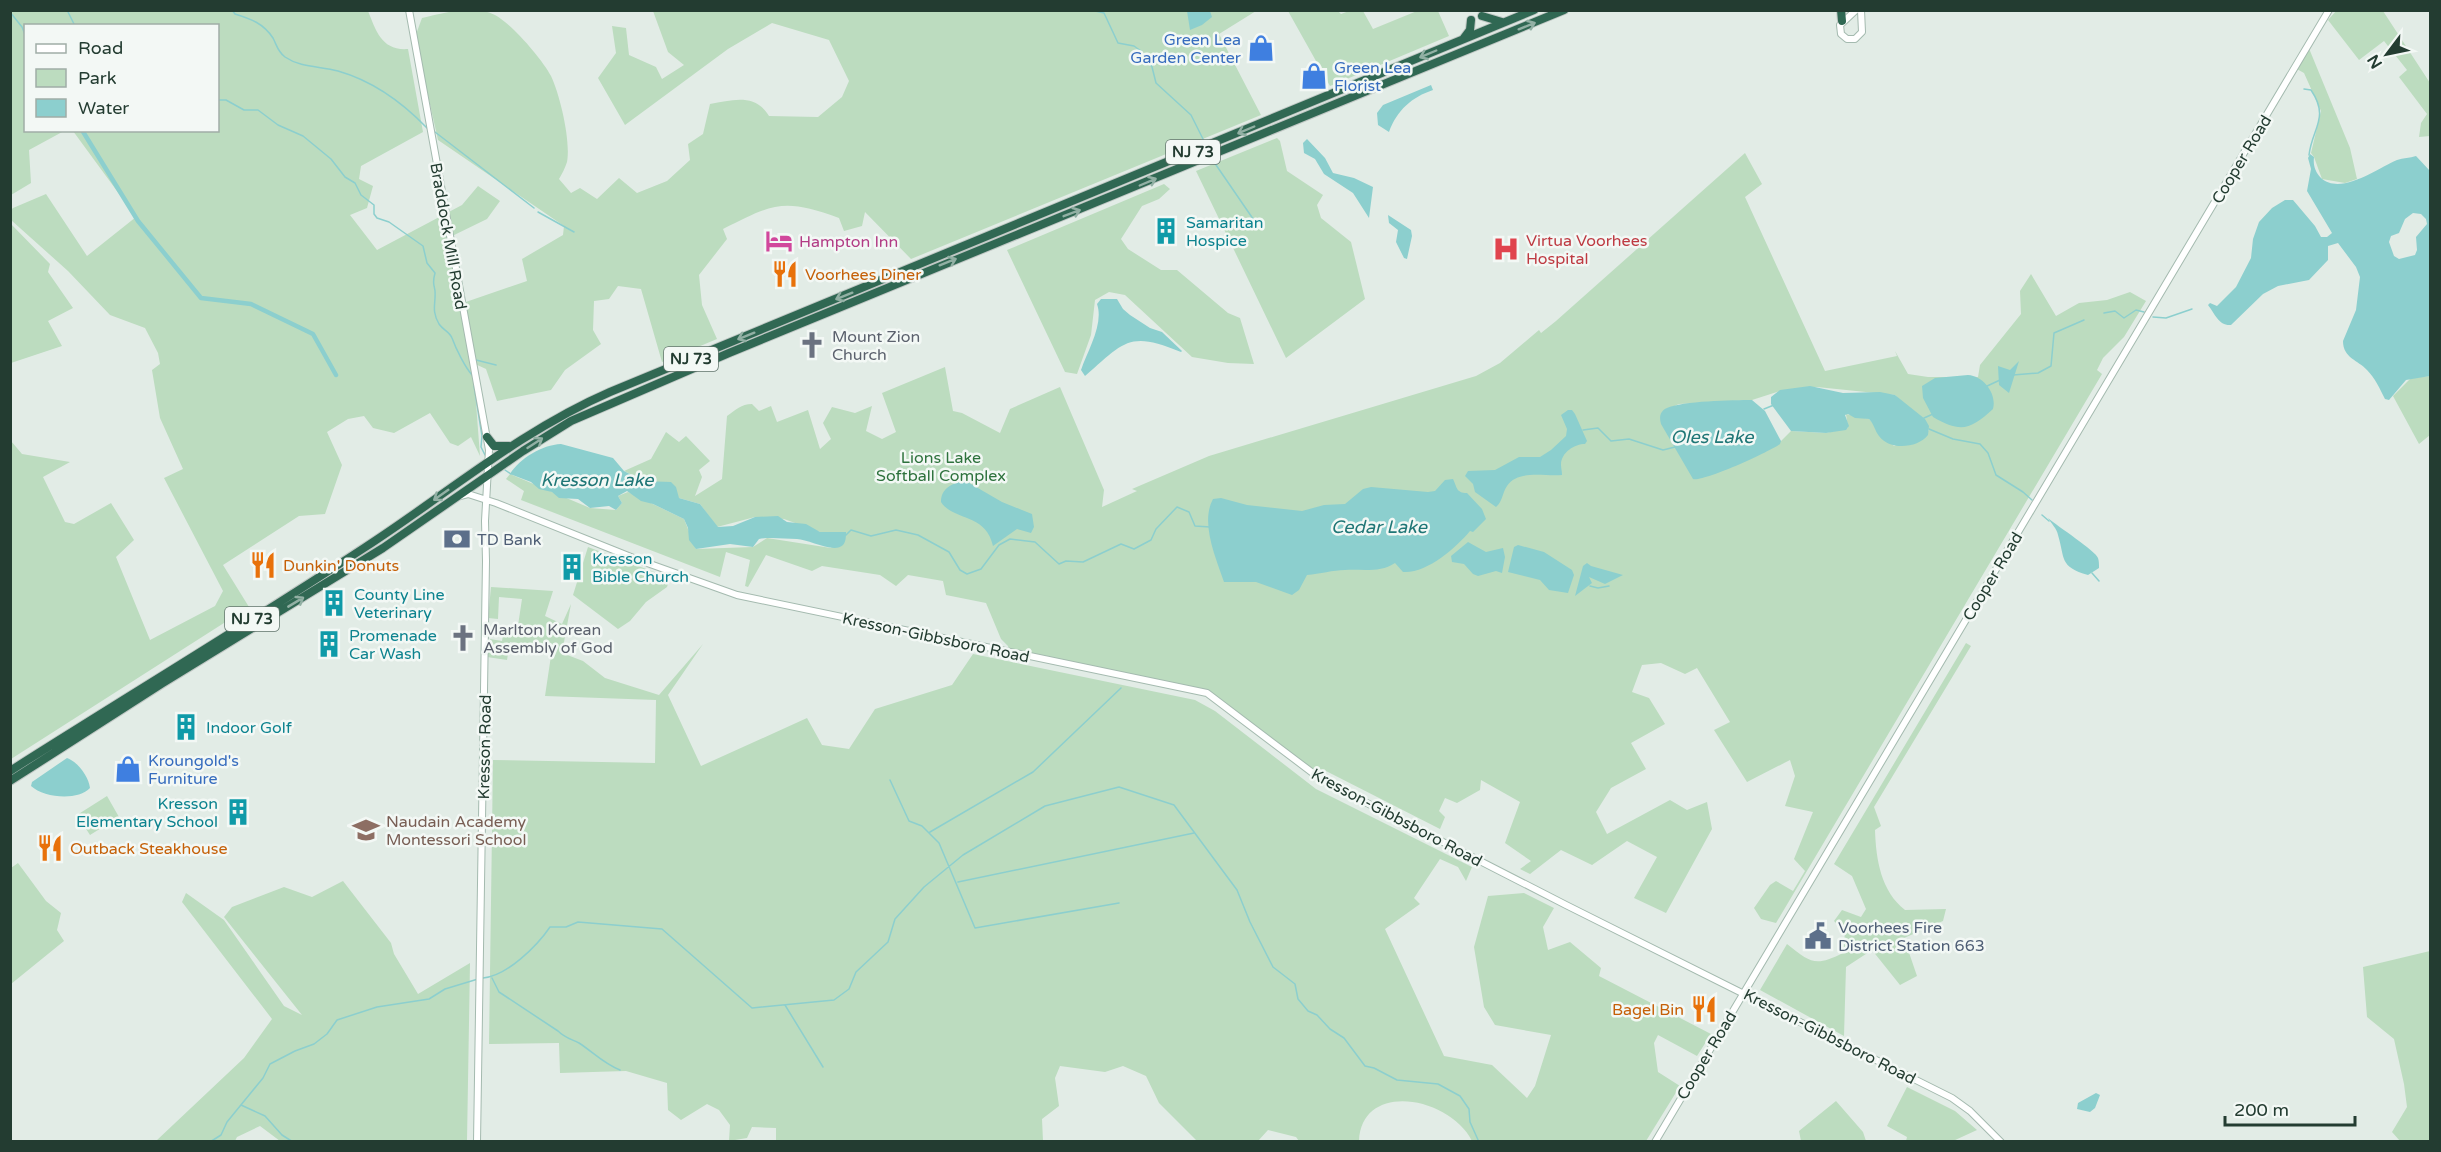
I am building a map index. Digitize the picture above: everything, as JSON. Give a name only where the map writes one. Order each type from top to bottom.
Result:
[{"type":"highway","name":"NJ 73","points":[[10,771],[366,547],[488,461],[566,412],[1534,10]]},
{"type":"highway","name":"NJ 73","points":[[10,781],[383,548],[558,428],[606,405],[1564,10]]},
{"type":"highway","points":[[1841,10],[1846,19]]},
{"type":"highway","points":[[1482,16],[1493,21],[1505,21]]},
{"type":"highway","points":[[1463,39],[1470,30],[1472,20]]},
{"type":"highway","points":[[487,437],[496,446],[513,446]]},
{"type":"highway","points":[[246,632],[259,620],[261,613]]},
{"type":"street","name":"Braddock Mill Road","points":[[409,10],[487,437],[488,461]]},
{"type":"street","points":[[1856,10],[1840,28],[1841,34],[1851,40],[1861,34],[1861,10]]},
{"type":"street","name":"Cooper Road","points":[[1655,1142],[2329,10]]},
{"type":"street","points":[[1846,19],[1860,22]]},
{"type":"street","name":"Kresson Road","points":[[477,1142],[481,972],[485,501],[488,461]]},
{"type":"street","name":"Kresson-Gibbsboro Road","points":[[456,497],[468,494],[485,501],[496,502],[636,559],[737,595],[1206,693],[1322,780],[1952,1098],[1970,1111],[2001,1142]]},
{"type":"green space","points":[[458,10],[477,10],[495,15],[518,34],[547,69],[558,94],[564,118],[568,153],[567,162],[559,179],[571,193],[580,188],[597,199],[619,178],[637,193],[667,181],[690,160],[688,144],[703,134],[710,104],[743,100],[757,104],[769,116],[818,117],[842,97],[849,81],[829,40],[772,23],[728,49],[625,125],[598,78],[616,53],[612,26],[626,28],[629,55],[656,67],[662,79],[684,65],[668,52],[653,11],[1256,11],[1219,34],[1261,115],[911,259],[865,212],[862,226],[844,231],[839,218],[805,208],[780,206],[755,214],[723,229],[727,239],[699,275],[702,305],[717,339],[662,362],[641,289],[618,286],[609,299],[594,301],[593,330],[601,344],[565,370],[551,390],[497,401],[486,369],[473,363],[480,456],[471,437],[458,446],[450,443],[430,413],[394,433],[373,428],[364,416],[348,419],[327,432],[342,465],[325,514],[299,516],[223,565],[249,607],[11,759],[11,441],[22,454],[70,462],[43,477],[65,522],[74,524],[111,503],[134,540],[116,557],[150,640],[215,606],[223,591],[164,478],[183,469],[160,418],[152,370],[160,364],[158,353],[145,328],[110,315],[68,271],[11,220],[10,211],[46,194],[87,256],[136,217],[74,132],[219,132],[219,24],[24,24],[24,132],[62,132],[29,150],[31,183],[11,195],[11,11],[368,11],[377,32],[386,43],[399,49],[408,49],[423,132],[361,166],[359,179],[373,186],[367,208],[350,215],[377,250],[462,205],[478,186],[500,201],[487,219],[448,238],[460,304],[527,281],[522,259],[563,235],[564,226],[438,140],[415,37],[422,18]]},
{"type":"green space","points":[[2337,10],[2383,11],[2430,83],[2430,136],[2419,137],[2421,123],[2427,114],[2399,77],[2407,70],[2384,41],[2359,60],[2328,20]]},
{"type":"green space","points":[[1288,11],[1338,11],[1341,14],[1349,11],[1363,11],[1373,29],[1417,11],[1438,11],[1449,36],[1330,86]]},
{"type":"green space","points":[[2308,46],[2350,148],[2357,179],[2345,183],[2322,179],[2311,153],[2321,111],[2304,73],[2295,68]]},
{"type":"green space","points":[[1277,138],[1280,141],[1287,171],[1323,195],[1317,205],[1321,218],[1351,242],[1365,299],[1286,358],[1196,171]]},
{"type":"green space","name":"Lions Lake Softball Complex","points":[[1745,153],[1762,184],[1745,197],[1825,371],[1897,356],[1895,351],[1908,374],[1928,377],[1978,377],[1980,365],[2021,314],[2020,291],[2031,274],[2056,316],[2079,303],[2107,300],[2130,292],[2146,301],[2124,337],[2103,358],[2097,370],[2102,374],[1776,923],[1761,919],[1754,908],[1770,885],[1776,881],[1793,891],[1805,871],[1794,859],[1813,812],[1785,806],[1795,776],[1790,760],[1747,782],[1714,730],[1730,722],[1697,668],[1685,674],[1661,663],[1642,665],[1632,692],[1649,698],[1665,724],[1631,743],[1646,769],[1611,788],[1596,812],[1607,834],[1670,800],[1687,810],[1707,802],[1712,829],[1666,913],[1634,898],[1657,857],[1627,841],[1592,865],[1561,850],[1530,874],[1520,869],[1531,861],[1505,843],[1520,802],[1481,780],[1480,790],[1457,803],[1445,798],[1439,811],[1445,817],[1440,829],[1326,771],[1307,770],[1206,693],[1009,651],[1008,646],[1001,639],[986,603],[946,595],[943,581],[908,575],[896,586],[880,575],[822,566],[812,571],[766,555],[748,587],[745,586],[750,560],[726,552],[720,577],[521,500],[524,491],[506,479],[510,474],[590,508],[616,510],[622,503],[618,496],[628,492],[684,519],[696,549],[753,547],[767,538],[831,548],[845,532],[820,532],[784,519],[755,517],[717,527],[700,504],[679,498],[624,471],[651,459],[666,432],[679,442],[686,436],[710,461],[699,470],[702,477],[695,496],[722,479],[727,416],[748,404],[752,404],[759,411],[771,406],[777,422],[808,410],[820,449],[831,439],[823,423],[832,407],[855,413],[872,406],[866,431],[882,439],[896,432],[882,393],[945,367],[953,411],[962,413],[1000,433],[1010,409],[1060,387],[1104,490],[1102,507],[1137,491],[1132,489],[1209,456],[1476,376],[1500,363],[1539,330],[1541,333]],"holes":[[[1817,387],[1895,395],[1929,430],[1894,446],[1869,419],[1846,414],[1848,428],[1826,433],[1791,431],[1781,441],[1673,444],[1662,412],[1679,404],[1752,400],[1780,391]]]},
{"type":"green space","points":[[1164,184],[1170,189],[1159,199],[1142,206],[1121,239],[1128,249],[1161,270],[1177,270],[1228,313],[1240,318],[1254,364],[1228,363],[1192,357],[1125,295],[1109,292],[1095,300],[1091,335],[1077,374],[1065,372],[1007,250]]},
{"type":"green space","points":[[11,224],[50,264],[48,272],[73,308],[48,321],[62,346],[11,363]]},
{"type":"green space","points":[[2430,376],[2430,435],[2419,444],[2393,396],[2411,378]]},
{"type":"green space","points":[[588,547],[670,578],[667,587],[646,602],[630,621],[618,629],[573,595]]},
{"type":"green space","points":[[491,587],[553,591],[545,616],[562,624],[571,604],[562,653],[583,661],[605,678],[659,695],[703,644],[668,695],[701,766],[807,718],[822,745],[849,749],[875,709],[952,685],[973,654],[1195,700],[1215,711],[1316,789],[1472,867],[1466,881],[1458,867],[1440,859],[1414,898],[1420,904],[1385,929],[1444,1056],[1492,1065],[1527,1098],[1535,1086],[1551,1035],[1495,1025],[1484,1007],[1474,947],[1488,896],[1524,893],[1554,908],[1543,927],[1548,950],[1570,942],[1601,968],[1599,976],[1711,1034],[1697,1056],[1658,1035],[1654,1043],[1658,1072],[1680,1086],[1646,1141],[1472,1141],[1461,1126],[1445,1114],[1427,1106],[1408,1102],[1390,1103],[1375,1109],[1364,1122],[1359,1141],[1299,1141],[1296,1137],[1268,1130],[1258,1141],[1197,1141],[1159,1103],[1146,1076],[1123,1066],[1105,1072],[1060,1066],[1055,1078],[1059,1106],[1042,1119],[1043,1141],[776,1142],[776,1128],[752,1127],[747,1138],[729,1141],[730,1125],[719,1110],[707,1104],[681,1120],[668,1110],[667,1083],[626,1071],[560,1073],[559,1043],[489,1044],[493,760],[655,763],[656,700],[545,696],[552,649],[510,642],[507,660],[487,657],[490,639],[502,641],[504,630],[517,632],[522,599],[499,597],[498,619],[488,618]]},
{"type":"green space","points":[[1966,643],[1971,646],[1874,807],[1881,826],[1875,830],[1881,874],[1890,894],[1905,910],[1946,909],[1943,921],[1904,938],[1917,976],[1900,985],[1872,950],[1846,967],[1844,1036],[1760,990],[1787,944],[1813,961],[1826,960],[1843,953],[1845,932],[1834,921],[1842,910],[1861,917],[1866,909],[1852,876],[1834,864]]},
{"type":"green space","points":[[107,796],[119,817],[90,835],[77,815]]},
{"type":"green space","points":[[18,863],[46,901],[61,913],[57,930],[64,941],[11,984],[11,868]]},
{"type":"green space","points":[[343,881],[391,943],[394,954],[418,994],[470,963],[467,1141],[280,1141],[260,1126],[237,1137],[235,1141],[156,1141],[244,1058],[272,1019],[182,902],[186,893],[224,920],[284,1006],[302,1015],[224,917],[232,907],[284,887],[312,897]]},
{"type":"green space","points":[[2430,951],[2430,1141],[2400,1141],[2392,1132],[2407,1107],[2404,1084],[2394,1039],[2367,1017],[2363,967]]},
{"type":"green space","points":[[1907,1087],[1955,1111],[1977,1130],[1953,1141],[1906,1141],[1907,1137],[1887,1126]]},
{"type":"green space","points":[[1836,1101],[1863,1132],[1866,1141],[1801,1141],[1799,1131]]},
{"type":"water","points":[[1187,11],[1210,11],[1212,17],[1202,25],[1190,30]]},
{"type":"water","points":[[1431,85],[1433,90],[1418,96],[1406,105],[1396,117],[1389,132],[1378,125],[1377,113],[1383,105]]},
{"type":"water","points":[[1307,139],[1325,158],[1333,173],[1354,178],[1373,187],[1369,218],[1353,193],[1324,174],[1315,159],[1304,153],[1303,143]]},
{"type":"water","points":[[2310,154],[2314,157],[2317,173],[2329,183],[2339,184],[2359,179],[2397,160],[2416,156],[2430,171],[2430,376],[2406,380],[2389,400],[2385,399],[2370,373],[2345,351],[2343,341],[2356,310],[2360,277],[2356,267],[2338,243],[2328,246],[2328,260],[2309,280],[2278,286],[2263,294],[2231,325],[2223,324],[2208,305],[2210,303],[2217,306],[2236,287],[2251,258],[2253,239],[2259,222],[2272,208],[2285,200],[2293,200],[2315,226],[2321,237],[2327,237],[2332,233],[2307,191],[2311,169],[2308,158]],"holes":[[[2413,213],[2421,214],[2427,224],[2416,237],[2415,255],[2399,259],[2394,256],[2389,242],[2391,236],[2399,233],[2405,219]]]},
{"type":"water","points":[[1388,215],[1411,230],[1412,236],[1407,259],[1404,258],[1396,242],[1398,230],[1389,223]]},
{"type":"water","points":[[1101,299],[1117,299],[1130,315],[1150,328],[1162,332],[1182,351],[1150,342],[1128,343],[1109,355],[1085,376],[1081,370],[1097,328],[1099,312],[1097,304]]},
{"type":"water","points":[[2019,361],[2009,393],[1999,385],[1998,366],[2010,370]]},
{"type":"water","points":[[1968,375],[1984,382],[1988,387],[1993,398],[1993,409],[1978,421],[1965,427],[1951,425],[1933,417],[1923,398],[1922,386],[1935,378]]},
{"type":"water","points":[[1810,386],[1843,393],[1880,392],[1895,395],[1925,419],[1929,426],[1928,435],[1918,443],[1897,446],[1884,441],[1869,419],[1855,418],[1848,414],[1845,415],[1849,426],[1846,430],[1826,433],[1791,431],[1771,404],[1771,397],[1780,390]]},
{"type":"water","name":"Oles Lake","points":[[1752,400],[1765,411],[1781,441],[1780,444],[1710,476],[1693,479],[1661,424],[1661,413],[1667,408],[1684,404]]},
{"type":"water","points":[[1572,410],[1575,414],[1587,441],[1585,444],[1573,447],[1563,456],[1562,475],[1518,477],[1507,486],[1496,507],[1475,492],[1473,484],[1465,476],[1468,471],[1495,470],[1519,457],[1540,457],[1566,436],[1567,429],[1561,415]]},
{"type":"water","name":"Kresson Lake","points":[[561,444],[613,458],[624,471],[643,481],[671,482],[676,487],[679,498],[700,504],[718,527],[733,526],[755,517],[778,516],[787,522],[806,524],[820,532],[846,532],[845,542],[834,548],[802,540],[768,538],[759,539],[753,547],[730,544],[696,549],[689,540],[688,528],[684,519],[653,504],[641,501],[627,491],[618,496],[622,503],[616,510],[609,506],[590,508],[578,499],[559,498],[552,492],[539,489],[531,482],[510,474],[532,453]]},
{"type":"water","name":"Cedar Lake","points":[[1453,479],[1459,491],[1467,493],[1482,509],[1486,519],[1440,559],[1421,569],[1403,572],[1395,563],[1377,569],[1340,570],[1307,575],[1299,590],[1292,595],[1256,582],[1224,582],[1209,529],[1209,508],[1213,499],[1221,498],[1247,505],[1302,511],[1324,505],[1345,504],[1363,489],[1371,487],[1428,492],[1435,491],[1445,480]]},
{"type":"water","points":[[964,480],[1002,502],[1032,514],[1034,527],[1031,533],[1017,529],[993,546],[984,528],[946,508],[941,502],[945,490]]},
{"type":"water","points":[[2048,518],[2096,555],[2099,568],[2088,575],[2072,569],[2065,561],[2057,533]]},
{"type":"water","points":[[1468,542],[1486,552],[1503,548],[1505,557],[1502,573],[1496,571],[1478,576],[1464,564],[1452,562],[1451,556]]},
{"type":"water","points":[[1518,545],[1544,552],[1572,570],[1574,575],[1568,593],[1549,590],[1540,580],[1508,572],[1514,547]]},
{"type":"water","points":[[1587,563],[1623,575],[1605,584],[1589,577],[1592,583],[1575,596],[1583,566]]},
{"type":"water","points":[[67,758],[82,770],[88,779],[90,788],[85,792],[69,796],[52,795],[31,786],[32,782]]},
{"type":"water","points":[[2096,1093],[2100,1095],[2095,1108],[2090,1112],[2077,1109],[2078,1103]]},
{"type":"waterway","points":[[67,10],[74,24]]},
{"type":"waterway","points":[[232,10],[235,14],[261,25],[273,38],[279,51],[291,61],[338,71],[363,80],[397,101],[427,128]]},
{"type":"waterway","points":[[1091,10],[1104,13],[1118,43],[1134,46],[1141,51],[1152,67],[1156,83],[1191,115],[1203,139]]},
{"type":"waterway","points":[[10,12],[24,32]]},
{"type":"waterway","points":[[2304,89],[2311,90],[2320,116],[2309,155]]},
{"type":"waterway","points":[[219,100],[226,100],[244,110],[258,110],[278,125],[303,136],[331,159],[345,177],[355,183],[361,195],[374,205],[374,214],[377,218],[389,222],[423,246],[427,263],[435,273],[434,311],[437,319],[451,336],[472,375]]},
{"type":"waterway","points":[[83,132],[138,221],[201,298],[251,304],[313,334],[336,375]]},
{"type":"waterway","points":[[435,132],[534,208]]},
{"type":"waterway","points":[[1214,162],[1260,229]]},
{"type":"waterway","points":[[538,212],[574,232]]},
{"type":"waterway","points":[[2153,317],[2166,318],[2192,309]]},
{"type":"waterway","points":[[2104,313],[2115,311],[2124,318],[2136,310],[2144,312]]},
{"type":"waterway","points":[[2013,375],[2038,373],[2051,366],[2054,333],[2084,320]]},
{"type":"waterway","points":[[476,360],[496,365]]},
{"type":"waterway","points":[[1985,387],[2000,380]]},
{"type":"waterway","points":[[474,386],[482,436],[481,447],[485,455]]},
{"type":"waterway","points":[[1764,409],[1774,405]]},
{"type":"waterway","points":[[1924,418],[1933,414]]},
{"type":"waterway","points":[[1583,430],[1598,428],[1611,441],[1629,439],[1663,450],[1675,447]]},
{"type":"waterway","points":[[1929,429],[1953,439],[1980,444],[1988,453],[1996,475],[2032,500]]},
{"type":"waterway","points":[[505,470],[511,474]]},
{"type":"waterway","points":[[846,535],[851,530],[871,536],[896,530],[918,535],[949,552],[960,570],[967,574],[981,569],[999,545],[1010,539],[1035,542],[1059,564],[1066,561],[1083,562],[1121,544],[1134,549],[1151,540],[1156,529],[1177,507],[1189,512],[1195,526],[1210,527]]},
{"type":"waterway","points":[[2042,515],[2049,521]]},
{"type":"waterway","points":[[2092,573],[2099,581]]},
{"type":"waterway","points":[[1590,586],[1598,588],[1609,586]]},
{"type":"waterway","points":[[930,832],[1033,772],[1121,688]]},
{"type":"waterway","points":[[890,780],[909,821],[922,826],[939,843],[975,928],[1119,903]]},
{"type":"waterway","points":[[483,978],[502,972],[521,959],[550,927],[566,927],[578,922],[662,929],[752,1008],[834,1000],[849,989],[856,972],[888,942],[895,919],[924,887],[963,855],[1045,806],[1119,787],[1174,805],[1237,890],[1273,967],[1295,984],[1298,999],[1308,1011],[1317,1015],[1330,1029],[1344,1038],[1365,1066],[1397,1080],[1438,1084],[1460,1096],[1469,1109],[1470,1122],[1479,1142]]},
{"type":"waterway","points":[[958,882],[1194,833]]},
{"type":"waterway","points":[[492,978],[499,992],[620,1070]]},
{"type":"waterway","points":[[210,1142],[221,1135],[227,1122],[263,1078],[270,1064],[314,1044],[327,1034],[337,1020],[377,1007],[429,999],[445,989],[478,979]]},
{"type":"waterway","points":[[785,1005],[823,1067]]},
{"type":"waterway","points":[[241,1105],[265,1116],[282,1135],[293,1142]]},
{"type":"place","name":"Green Lea Garden Center","points":[[1261,48]]},
{"type":"place","name":"Green Lea Florist","points":[[1314,76]]},
{"type":"place","name":"Samaritan Hospice","points":[[1166,231]]},
{"type":"place","name":"Hampton Inn","points":[[779,241]]},
{"type":"place","name":"Virtua Voorhees Hospital","points":[[1506,249]]},
{"type":"place","name":"Voorhees Diner","points":[[785,274]]},
{"type":"place","name":"Mount Zion Church","points":[[812,345]]},
{"type":"place","name":"TD Bank","points":[[457,539]]},
{"type":"place","name":"Dunkin' Donuts","points":[[263,565]]},
{"type":"place","name":"Kresson Bible Church","points":[[572,567]]},
{"type":"place","name":"County Line Veterinary","points":[[334,603]]},
{"type":"place","name":"Marlton Korean Assembly of God","points":[[463,638]]},
{"type":"place","name":"Promenade Car Wash","points":[[329,644]]},
{"type":"place","name":"Indoor Golf","points":[[186,727]]},
{"type":"place","name":"Kroungold's Furniture","points":[[128,769]]},
{"type":"place","name":"Kresson Elementary School","points":[[238,812]]},
{"type":"place","name":"Naudain Academy Montessori School","points":[[366,830]]},
{"type":"place","name":"Outback Steakhouse","points":[[50,848]]},
{"type":"place","name":"Voorhees Fire District Station 663","points":[[1818,936]]},
{"type":"place","name":"Bagel Bin","points":[[1704,1009]]}]
